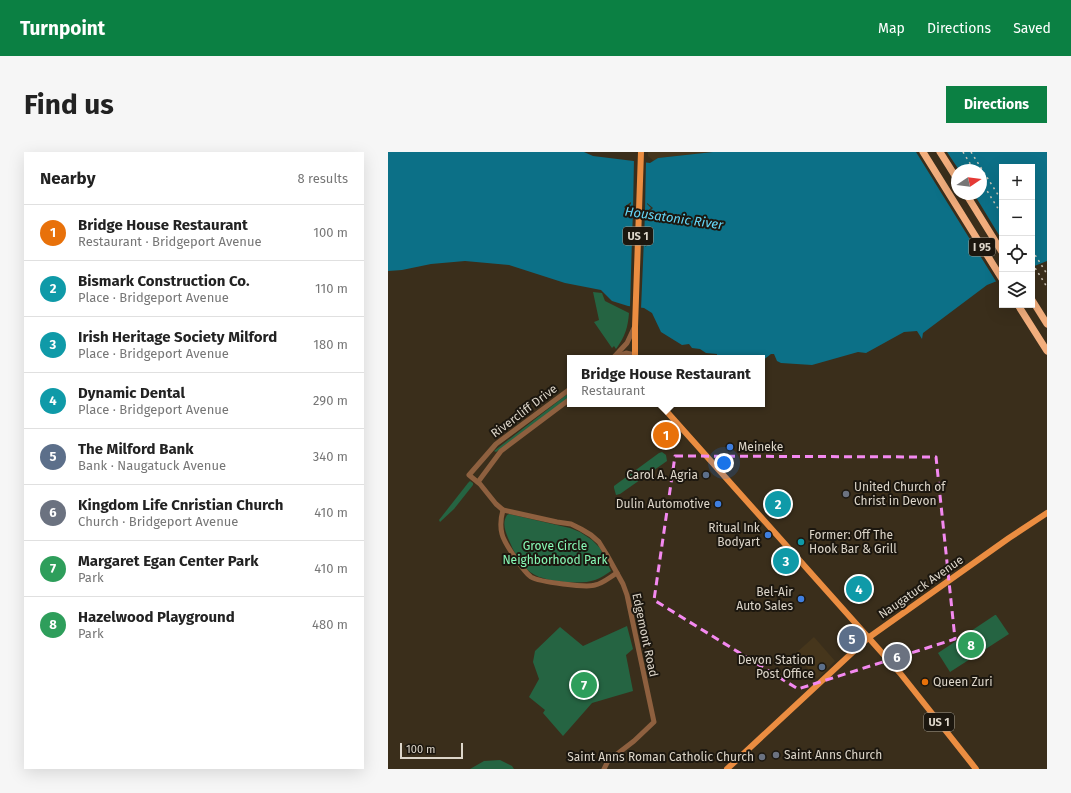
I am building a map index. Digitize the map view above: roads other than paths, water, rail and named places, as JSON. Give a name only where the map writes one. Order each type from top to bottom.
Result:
[{"type":"highway","name":"I 95","points":[[923,152],[999,274]]},
{"type":"highway","points":[[940,152],[951,169]]},
{"type":"highway","name":"I 95","points":[[970,200],[999,247]]},
{"type":"highway","points":[[1035,305],[1047,324]]},
{"type":"highway","points":[[1020,308],[1047,351]]},
{"type":"main road","name":"US 1","points":[[634,355],[641,152]]},
{"type":"main road","name":"US 1","points":[[663,407],[919,696],[976,769]]},
{"type":"main road","name":"Naugatuck Avenue","points":[[727,769],[868,638],[1009,538],[1047,513]]},
{"type":"street","points":[[616,355],[627,343],[635,324]]},
{"type":"street","points":[[621,355],[626,353],[630,355]]},
{"type":"street","name":"Rivercliff Drive","points":[[567,391],[496,444],[469,475],[478,482],[501,451],[567,401]]},
{"type":"street","name":"Rivercliff Drive","points":[[490,450],[496,456]]},
{"type":"street","points":[[478,482],[496,504],[504,510],[501,518],[502,535],[514,557],[530,577],[556,584],[595,586],[617,573]]},
{"type":"street","name":"Edgemont Road","points":[[504,510],[571,524],[581,529],[599,542],[617,573],[627,595],[654,722],[634,741],[612,757],[604,768]]},
{"type":"water","name":"Housatonic River","points":[[388,152],[584,152],[593,156],[650,163],[658,158],[713,152],[1047,152],[1047,261],[1035,266],[1035,164],[999,164],[999,280],[987,285],[923,333],[922,339],[917,331],[904,332],[866,353],[858,352],[812,365],[781,363],[777,361],[774,354],[771,354],[765,359],[765,355],[717,355],[706,353],[700,349],[692,348],[689,344],[682,345],[661,332],[652,313],[644,308],[628,306],[612,301],[601,290],[565,283],[509,265],[465,261],[431,264],[402,270],[388,271]]},
{"type":"railway","points":[[963,152],[970,164]]},
{"type":"railway","points":[[971,152],[1001,200]]},
{"type":"railway","points":[[987,191],[999,210]]},
{"type":"railway","points":[[1035,255],[1047,274]]},
{"type":"railway","points":[[1035,268],[1047,287]]},
{"type":"place","name":"Bridge House Restaurant","points":[[666,435]]},
{"type":"place","name":"Meineke","points":[[730,447]]},
{"type":"place","name":"Carol A. Agria","points":[[706,475]]},
{"type":"place","name":"United Church of Christ in Devon","points":[[846,494]]},
{"type":"place","name":"Dulin Automotive","points":[[718,504]]},
{"type":"place","name":"Bismark Construction Co.","points":[[778,504]]},
{"type":"place","name":"Ritual Ink Bodyart","points":[[768,535]]},
{"type":"place","name":"Former: Off The Hook Bar & Grill","points":[[801,542]]},
{"type":"place","name":"Irish Heritage Society Milford","points":[[786,561]]},
{"type":"place","name":"Dynamic Dental","points":[[859,589]]},
{"type":"place","name":"Bel-Air Auto Sales","points":[[801,599]]},
{"type":"place","name":"The Milford Bank","points":[[852,639]]},
{"type":"place","name":"Hazelwood Playground","points":[[971,645]]},
{"type":"place","name":"Kingdom Life Cnristian Church","points":[[897,657]]},
{"type":"place","name":"Devon Station Post Office","points":[[822,667]]},
{"type":"place","name":"Queen Zuri","points":[[925,682]]},
{"type":"place","name":"Margaret Egan Center Park","points":[[584,685]]},
{"type":"place","name":"Saint Anns Church","points":[[776,755]]},
{"type":"place","name":"Saint Anns Roman Catholic Church","points":[[762,757]]},
{"type":"park label","name":"Grove Circle Neighborhood Park","points":[[555,553]]}]
